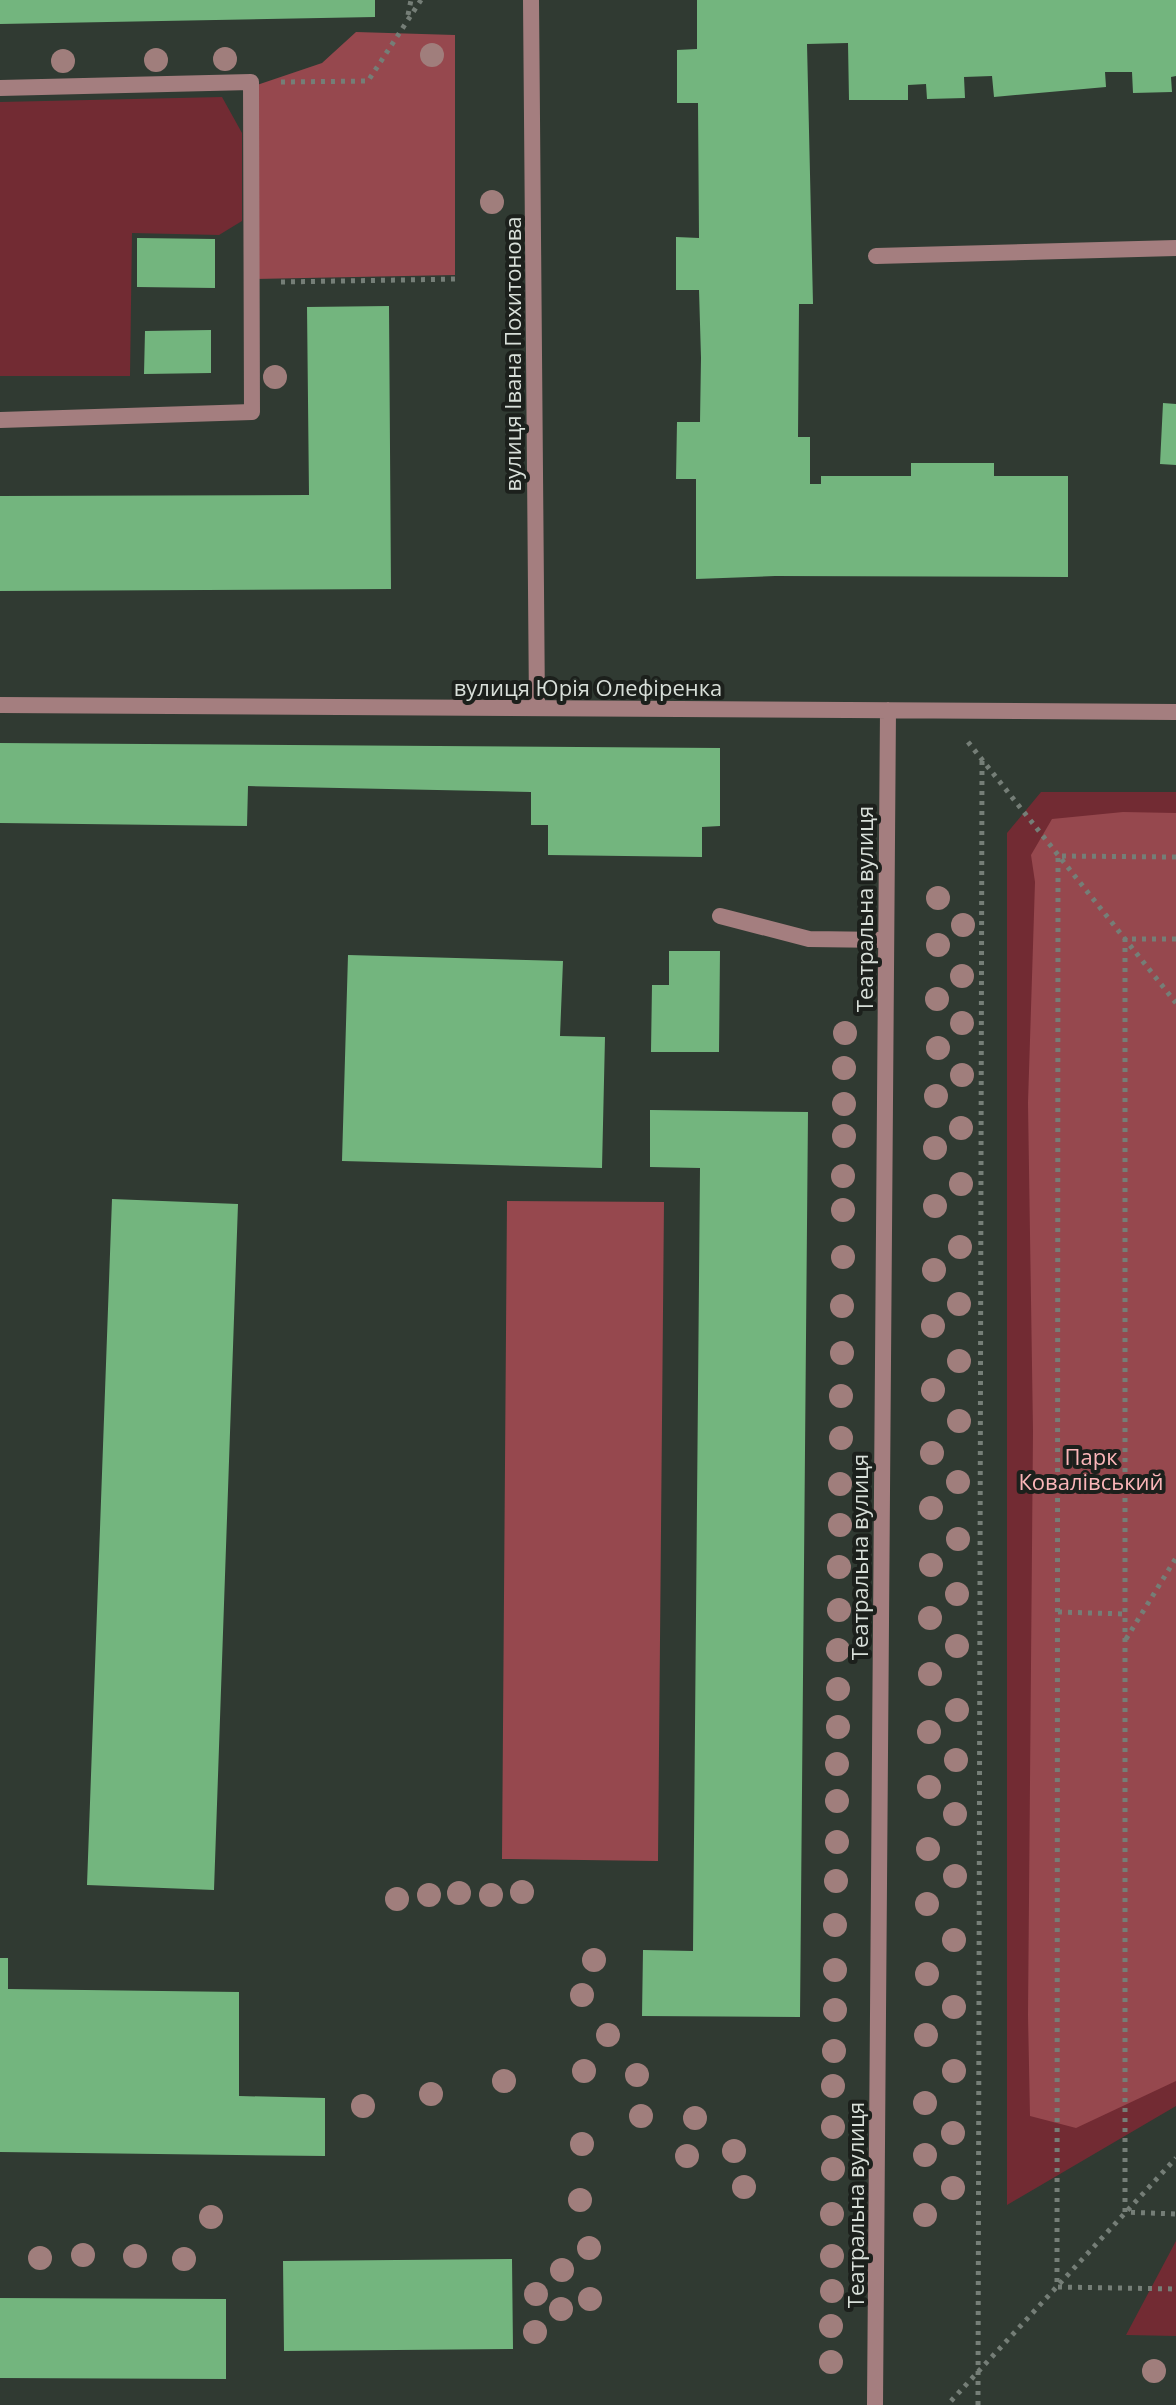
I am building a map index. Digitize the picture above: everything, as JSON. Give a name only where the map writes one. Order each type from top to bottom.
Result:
[{"type":"street","name":"вулиця Івана Похитонова","points":[[531,0],[537,708]]},
{"type":"street","points":[[0,88],[251,82],[252,282],[252,412],[0,420]]},
{"type":"street","points":[[876,256],[1176,248]]},
{"type":"street","name":"вулиця Юрія Олефіренка","points":[[0,705],[1176,712]]},
{"type":"street","name":"Театральна вулиця","points":[[875,2405],[888,710]]},
{"type":"street","points":[[720,916],[809,939],[886,940]]},
{"type":"path","points":[[407,20],[411,0]]},
{"type":"path","points":[[251,82],[368,81],[421,0]]},
{"type":"path","points":[[252,282],[458,279]]},
{"type":"path","points":[[942,710],[1176,1003]]},
{"type":"path","points":[[978,2405],[982,760]]},
{"type":"path","points":[[1058,856],[1176,857]]},
{"type":"path","points":[[1057,2287],[1058,856]]},
{"type":"path","points":[[1125,939],[1176,939]]},
{"type":"path","points":[[1125,939],[1125,2212]]},
{"type":"path","points":[[1125,1640],[1176,1558]]},
{"type":"path","points":[[1058,1612],[1125,1614]]},
{"type":"path","points":[[951,2401],[1176,2158]]},
{"type":"path","points":[[1125,2212],[1176,2214]]},
{"type":"path","points":[[1057,2287],[1176,2289]]},
{"type":"green space","points":[[356,32],[455,35],[455,275],[255,279],[254,86],[322,63]]},
{"type":"green space","points":[[222,97],[242,133],[242,221],[219,235],[132,233],[130,376],[0,376],[0,102]]},
{"type":"green space","name":"Парк Ковалівський","points":[[1041,792],[1176,792],[1176,2106],[1007,2205],[1007,833]]},
{"type":"green space","name":"Парк Ковалівський","points":[[1123,812],[1176,813],[1176,2081],[1076,2128],[1030,2116],[1028,2015],[1033,1431],[1028,1103],[1035,882],[1031,855],[1052,819]]},
{"type":"green space","points":[[507,1201],[664,1202],[658,1861],[502,1859]]},
{"type":"green space","points":[[1176,2241],[1176,2336],[1126,2335]]},
{"type":"building","points":[[0,0],[375,0],[375,17],[0,24]]},
{"type":"building","points":[[697,0],[1176,0],[1176,76],[1171,77],[1172,92],[1133,93],[1132,72],[1105,72],[1106,87],[994,97],[992,76],[964,77],[965,98],[927,99],[926,84],[908,85],[908,100],[849,100],[848,43],[807,44],[813,304],[799,304],[798,437],[810,437],[810,484],[821,484],[821,476],[911,476],[911,463],[994,463],[994,476],[1068,476],[1068,577],[775,576],[696,579],[696,479],[676,479],[677,422],[700,422],[699,290],[676,290],[676,237],[699,238],[698,103],[677,103],[677,50],[697,49]]},
{"type":"building","points":[[137,238],[215,239],[215,288],[137,287]]},
{"type":"building","points":[[389,306],[391,589],[0,591],[0,496],[309,495],[307,307]]},
{"type":"building","points":[[211,330],[211,373],[144,374],[145,331]]},
{"type":"building","points":[[1163,403],[1176,404],[1176,465],[1160,464]]},
{"type":"building","points":[[0,743],[720,748],[720,826],[702,827],[702,857],[548,855],[548,825],[531,825],[531,792],[248,786],[247,826],[0,823]]},
{"type":"building","points":[[669,951],[720,951],[719,1052],[651,1052],[652,985],[669,985]]},
{"type":"building","points":[[348,955],[563,961],[560,1036],[605,1037],[602,1168],[342,1161]]},
{"type":"building","points":[[650,1110],[808,1112],[800,2017],[642,2016],[643,1950],[693,1951],[700,1168],[650,1167]]},
{"type":"building","points":[[112,1199],[238,1204],[214,1890],[87,1885]]},
{"type":"building","points":[[0,1958],[8,1958],[8,1989],[239,1992],[239,2096],[325,2098],[325,2156],[0,2152]]},
{"type":"building","points":[[512,2259],[513,2349],[284,2351],[283,2261]]},
{"type":"building","points":[[0,2298],[226,2299],[226,2379],[0,2378]]}]
